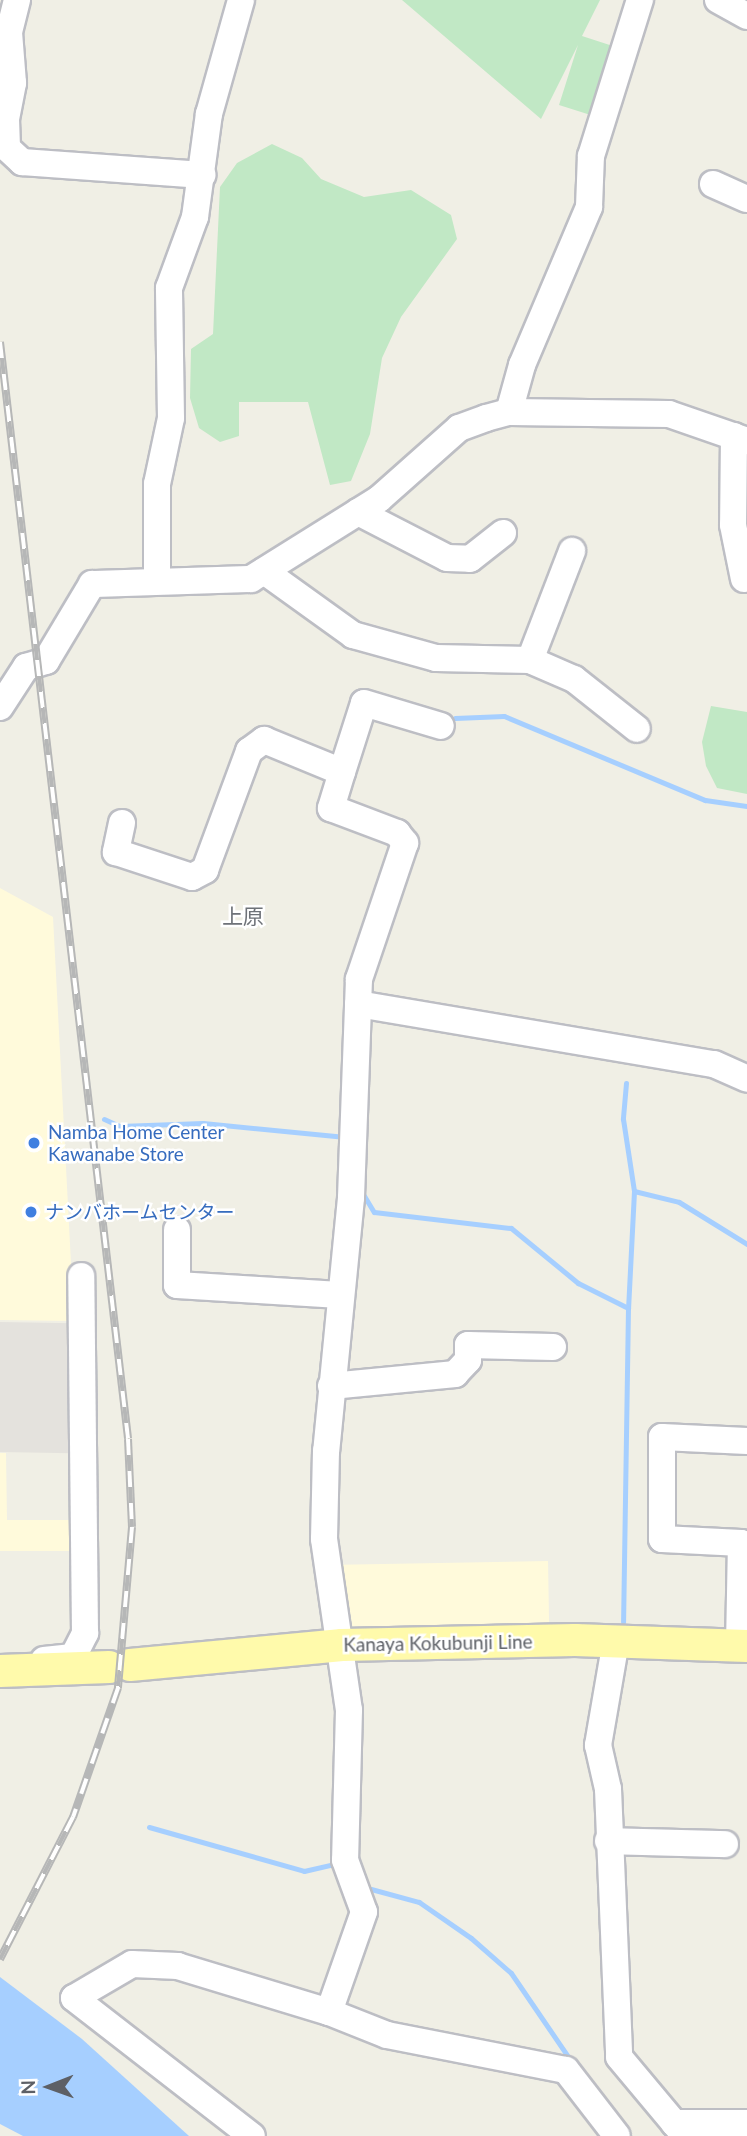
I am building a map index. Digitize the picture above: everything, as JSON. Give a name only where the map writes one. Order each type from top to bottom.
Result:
[{"type":"main road","name":"Kanaya Kokubunji Line","points":[[0,1671],[120,1666],[342,1646],[616,1641],[743,1646]]},
{"type":"street","points":[[17,0],[9,32],[15,61],[3,120],[7,148],[22,162],[203,176]]},
{"type":"street","points":[[157,581],[157,484],[171,418],[168,298],[203,176],[209,114],[241,0]]},
{"type":"street","points":[[509,412],[522,365],[589,207],[591,156],[640,0]]},
{"type":"street","points":[[718,0],[747,16]]},
{"type":"street","points":[[713,184],[747,199]]},
{"type":"street","points":[[0,707],[26,667],[46,661],[89,586],[157,581],[238,582],[264,571],[358,512],[459,428],[509,412],[669,414],[741,439],[733,525],[744,579]]},
{"type":"street","points":[[358,512],[447,558],[470,559],[503,533]]},
{"type":"street","points":[[530,660],[572,551]]},
{"type":"street","points":[[264,571],[305,607],[353,635],[436,659],[530,660],[574,679],[637,729]]},
{"type":"street","points":[[329,2012],[364,1912],[345,1860],[349,1710],[342,1646],[324,1539],[331,1386],[351,1198],[358,1004],[366,947],[405,843],[397,833],[331,808],[364,703],[441,726]]},
{"type":"street","points":[[122,823],[116,852],[192,877],[205,870],[249,751],[264,740],[342,772]]},
{"type":"street","points":[[358,1004],[713,1064],[747,1079]]},
{"type":"street","points":[[177,1230],[177,1285],[340,1295]]},
{"type":"street","points":[[0,1660],[68,1659],[85,1639],[81,1276]]},
{"type":"street","points":[[331,1386],[455,1374],[468,1360],[468,1345],[553,1347]]},
{"type":"street","points":[[743,1646],[744,1561],[741,1543],[662,1539],[662,1437],[747,1441]]},
{"type":"street","points":[[616,1641],[598,1745],[608,1789],[608,1841],[619,2057],[680,2130],[747,2123]]},
{"type":"street","points":[[608,1841],[725,1844]]},
{"type":"street","points":[[252,2136],[74,1998],[132,1964],[178,1966],[329,2012],[409,2040],[566,2070],[617,2136]]},
{"type":"shaded area","name":"Namba Home Center Kawanabe Store","points":[[0,888],[53,917],[74,1321],[0,1320]]},
{"type":"shaded area","points":[[0,1322],[74,1323],[72,1453],[0,1452]]},
{"type":"shaded area","points":[[0,1453],[6,1453],[7,1520],[78,1520],[79,1551],[0,1551]]},
{"type":"shaded area","points":[[548,1561],[549,1631],[341,1635],[340,1565]]},
{"type":"green space","points":[[402,0],[600,0],[582,36],[622,49],[600,118],[559,105],[578,45],[541,119]]},
{"type":"green space","points":[[272,144],[302,158],[321,179],[364,197],[411,190],[451,215],[457,239],[401,317],[382,358],[370,434],[351,481],[330,485],[308,402],[239,402],[239,436],[220,442],[199,428],[190,398],[191,349],[213,334],[220,187],[237,163]]},
{"type":"green space","points":[[711,706],[747,712],[747,794],[717,788],[706,766],[702,742]]},
{"type":"water","points":[[0,1977],[82,2039],[189,2136],[23,2136],[0,2124]]},
{"type":"waterway","points":[[455,718],[504,716],[705,800],[747,806]]},
{"type":"waterway","points":[[626,1083],[623,1119],[634,1191],[628,1308]]},
{"type":"waterway","points":[[104,1119],[120,1126],[203,1123],[345,1137]]},
{"type":"waterway","points":[[634,1191],[679,1202],[747,1244]]},
{"type":"waterway","points":[[363,1194],[374,1212],[511,1228],[578,1283],[628,1308],[623,1622]]},
{"type":"waterway","points":[[149,1827],[304,1871],[338,1863]]},
{"type":"waterway","points":[[371,1889],[419,1902],[471,1938],[511,1973],[571,2061]]},
{"type":"railway","points":[[0,342],[128,1439],[132,1527],[118,1688],[73,1817],[0,1959]]},
{"type":"place","name":"Namba Home Center Kawanabe Store","points":[[34,1143]]},
{"type":"place","name":"ナンバホームセンター","points":[[31,1212]]},
{"type":"district","name":"上原","points":[[243,916]]}]
